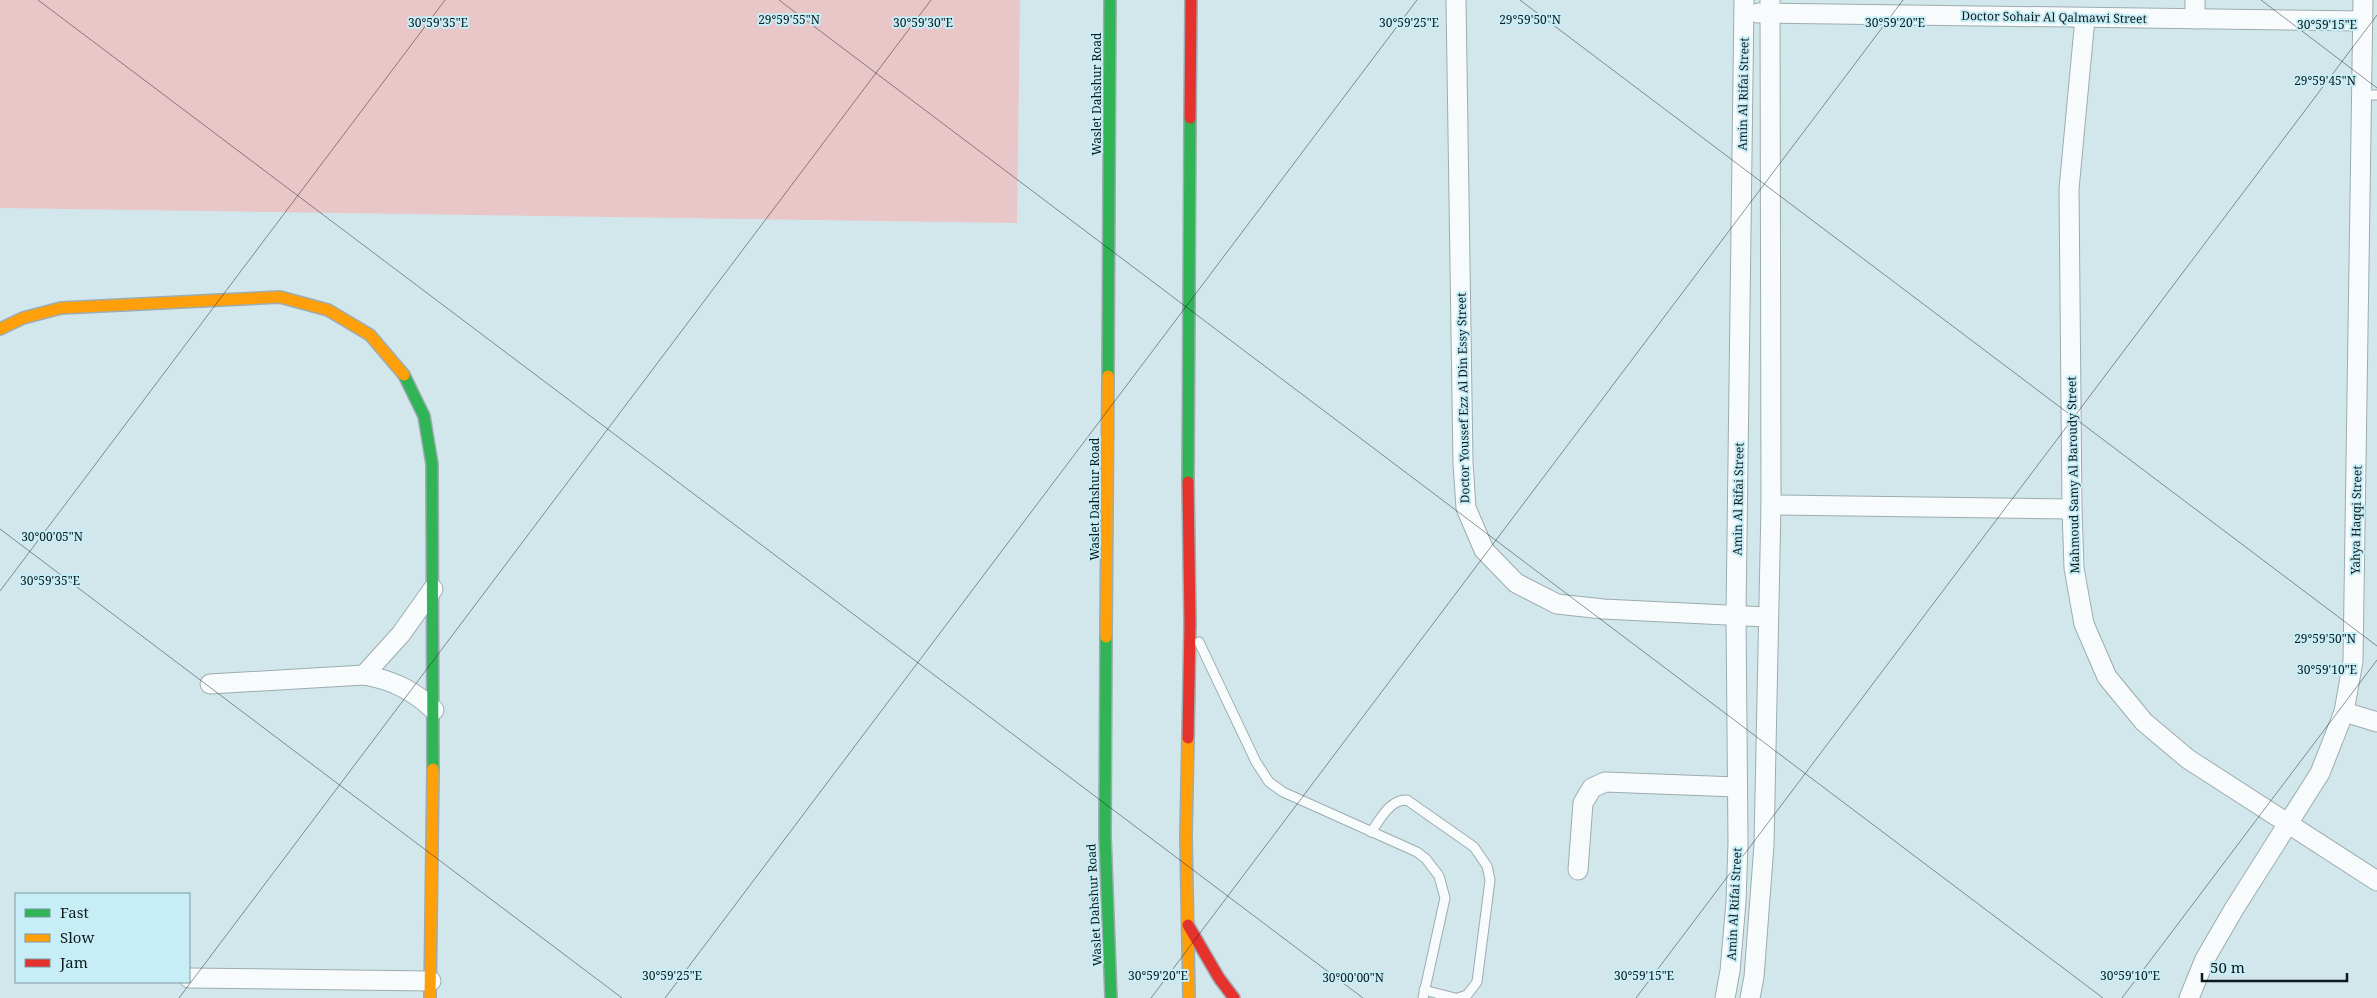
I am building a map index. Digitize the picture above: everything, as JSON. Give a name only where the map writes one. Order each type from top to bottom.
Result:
[{"type":"main road","points":[[1110,6],[1119,0]]},
{"type":"main road","points":[[1182,0],[1191,14]]},
{"type":"main road","points":[[1189,998],[1186,922],[1186,836],[1190,623],[1188,409],[1191,0]]},
{"type":"main road","name":"Waslet Dahshur Road","points":[[1110,6],[1105,835],[1111,998]]},
{"type":"main road","points":[[0,329],[23,318],[61,308],[280,297],[328,310],[370,335],[403,372],[424,416],[432,464],[434,710],[431,989]]},
{"type":"main road","points":[[1186,922],[1219,978],[1234,998]]},
{"type":"street","name":"Doctor Youssef Ezz Al Din Essy Street","points":[[1456,0],[1463,463],[1466,508],[1484,550],[1516,583],[1557,604],[1603,609],[1768,617]]},
{"type":"street","points":[[2195,0],[2195,19]]},
{"type":"street","name":"Yahya Haqqi Street","points":[[2189,998],[2205,959],[2287,822],[2320,773],[2344,712],[2353,661],[2369,295],[2370,95],[2363,21],[2364,0]]},
{"type":"street","name":"Amin Al Rifai Street","points":[[1724,998],[1730,971],[1736,902],[1736,615],[1744,6]]},
{"type":"street","name":"Doctor Sohair Al Qalmawi Street","points":[[1744,6],[2084,18],[2363,21]]},
{"type":"street","name":"Amin Al Rifai Street","points":[[1750,998],[1755,967],[1764,845],[1771,505],[1770,6]]},
{"type":"street","name":"Mahmoud Samy Al Baroudy Street","points":[[2084,18],[2069,189],[2074,568],[2084,624],[2107,677],[2144,722],[2188,759],[2377,881]]},
{"type":"street","points":[[1771,505],[2072,509]]},
{"type":"street","points":[[364,675],[401,634],[433,590]]},
{"type":"street","points":[[210,684],[364,675],[385,679],[404,686],[421,697],[434,710]]},
{"type":"street","points":[[2344,712],[2377,722]]},
{"type":"street","points":[[1578,870],[1583,803],[1592,788],[1606,782],[1737,787]]},
{"type":"street","points":[[190,978],[431,989]]},
{"type":"lane","points":[[1190,623],[1256,762],[1269,782],[1283,792],[1371,832],[1417,852],[1426,859],[1439,876],[1445,898],[1423,994],[1457,998],[1467,995],[1477,982],[1490,880],[1484,859],[1474,847],[1407,800],[1401,800],[1392,804],[1371,832]]},
{"type":"shaded area","points":[[0,0],[1020,0],[1017,223],[0,208]]},
{"type":"traffic: fast","points":[[1108,376],[1110,0]]},
{"type":"traffic: fast","points":[[1188,482],[1190,118]]},
{"type":"traffic: fast","points":[[404,375],[424,416],[432,464],[433,769]]},
{"type":"traffic: fast","points":[[1106,637],[1105,835],[1111,998]]},
{"type":"traffic: slow","points":[[0,329],[23,318],[61,308],[280,297],[328,310],[370,335],[404,375]]},
{"type":"traffic: slow","points":[[1106,637],[1108,376]]},
{"type":"traffic: slow","points":[[1188,738],[1186,836],[1189,998]]},
{"type":"traffic: slow","points":[[430,998],[433,769]]},
{"type":"traffic: jam","points":[[1190,118],[1191,0]]},
{"type":"traffic: jam","points":[[1188,482],[1190,623],[1188,738]]},
{"type":"traffic: jam","points":[[1188,925],[1219,978],[1234,998]]}]
